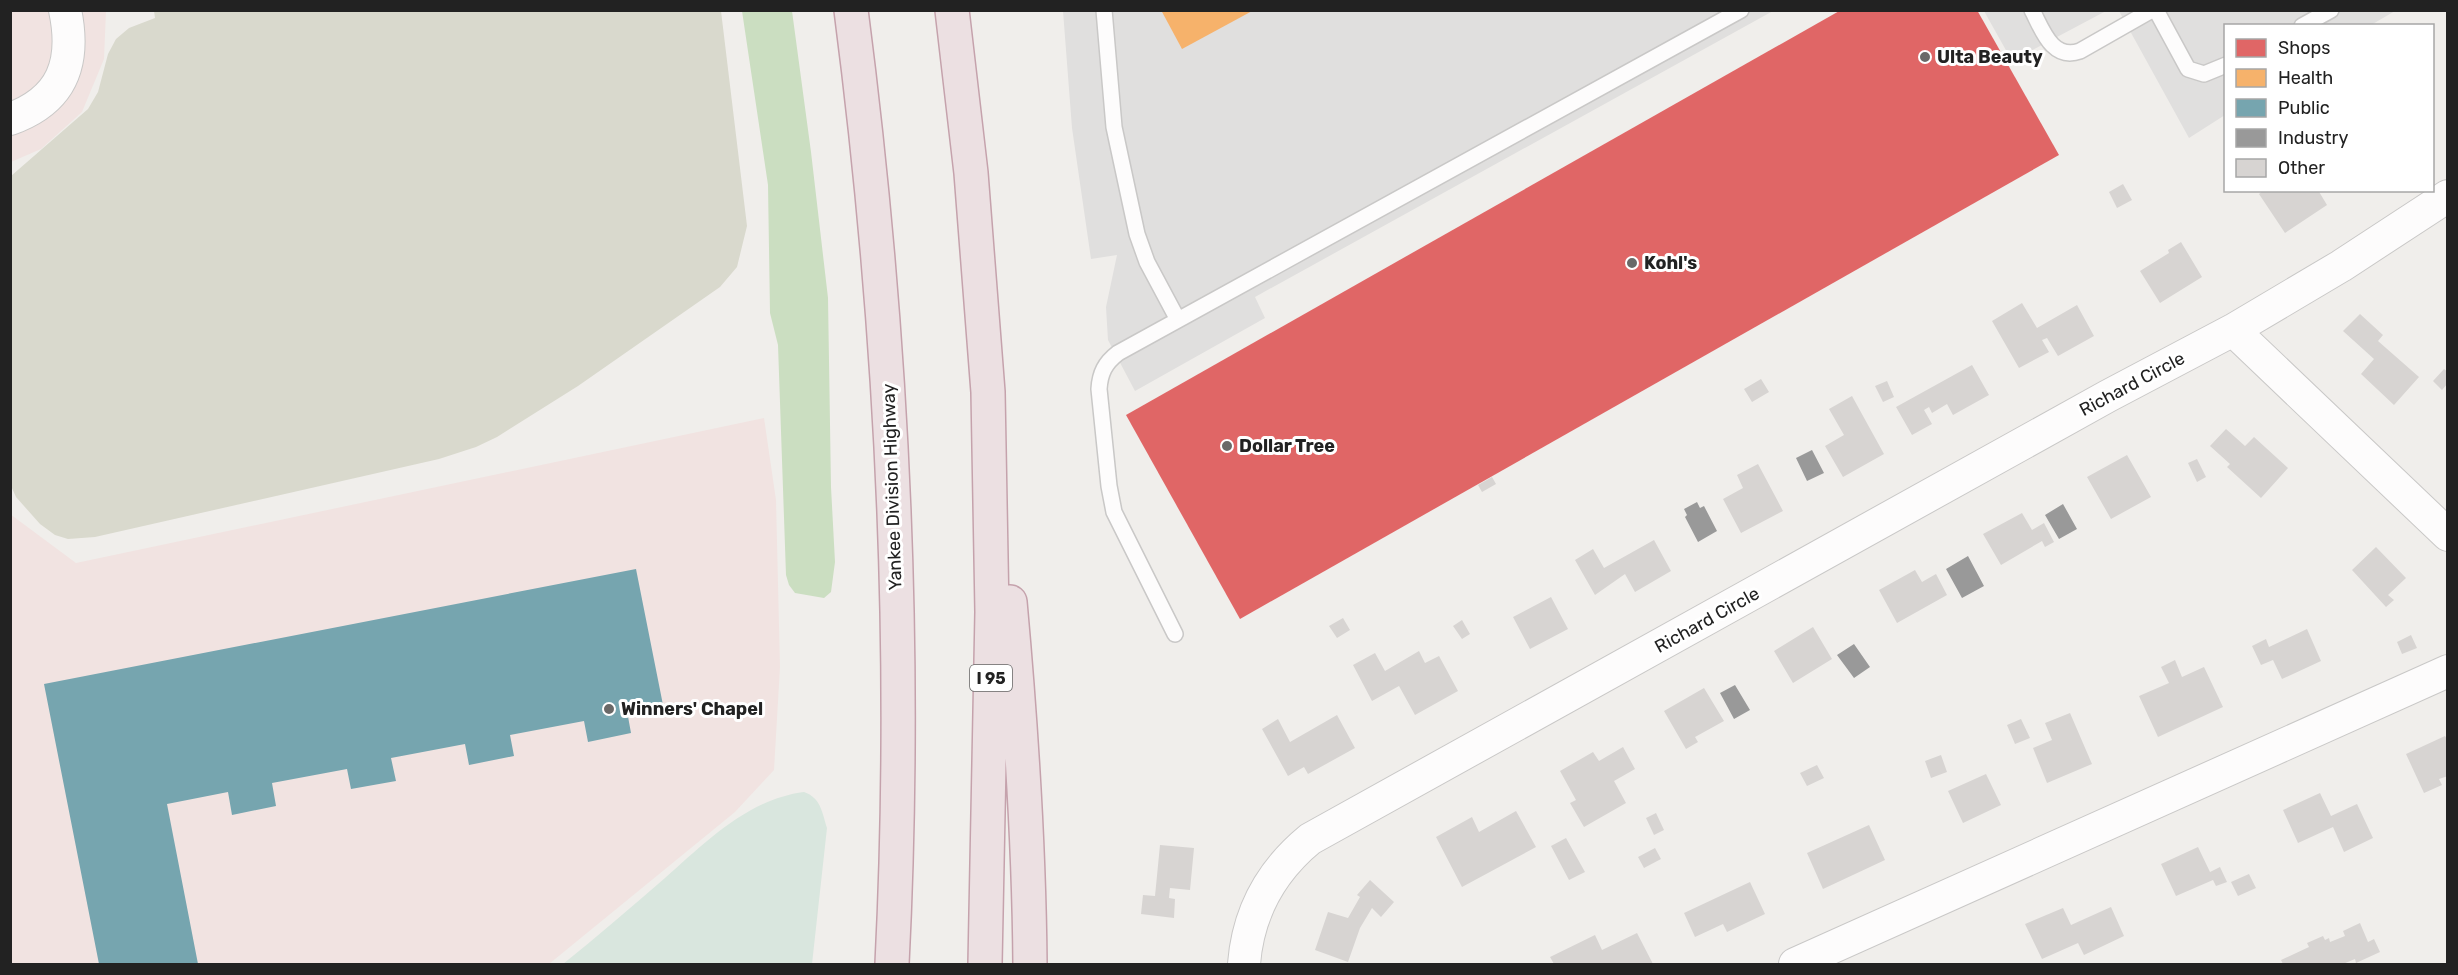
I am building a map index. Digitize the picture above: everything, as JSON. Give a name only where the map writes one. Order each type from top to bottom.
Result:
[{"type":"highway","name":"Yankee Division Highway","points":[[849,10],[857,52],[880,269],[893,486],[898,706],[892,964]]},
{"type":"highway","name":"I 95","points":[[952,10],[974,206],[988,392],[992,612],[985,964]]},
{"type":"highway","points":[[988,392],[1022,726],[1030,964]]},
{"type":"highway","points":[[881,964],[894,925]]},
{"type":"street","points":[[10,119],[36,107],[49,97],[65,71],[70,46],[65,10]]},
{"type":"street","name":"Richard Circle","points":[[1244,964],[1249,928],[1266,888],[1293,853],[1310,839],[2108,396],[2233,330],[2341,266],[2448,196]]},
{"type":"street","points":[[2233,330],[2448,535]]},
{"type":"street","points":[[1795,964],[2448,671]]},
{"type":"lane","points":[[1104,10],[1114,127],[1137,234],[1147,262],[1178,320]]},
{"type":"lane","points":[[1175,634],[1114,512],[1109,486],[1099,389],[1101,372],[1111,358],[1742,10]]},
{"type":"lane","points":[[2032,10],[2052,45],[2067,53],[2080,51],[2154,10],[2188,69],[2204,74],[2224,66]]},
{"type":"lane","points":[[2306,24],[2331,10]]},
{"type":"shaded area","points":[[13,10],[106,11],[104,59],[82,112],[41,149],[11,162],[10,12]]},
{"type":"shaded area","points":[[154,11],[721,11],[747,226],[737,267],[720,287],[578,386],[497,437],[476,447],[439,459],[95,537],[68,539],[55,535],[40,524],[16,497],[11,486],[11,176],[88,109],[98,92],[108,54],[116,39],[129,28],[155,18]]},
{"type":"shaded area","points":[[1063,11],[1773,11],[1255,297],[1265,318],[1135,391],[1108,340],[1106,307],[1117,255],[1091,259],[1072,128]]},
{"type":"shaded area","points":[[1984,11],[2106,11],[2012,61]]},
{"type":"shaded area","points":[[2119,11],[2395,11],[2373,24],[2224,24],[2224,116],[2189,138]]},
{"type":"shaded area","points":[[764,418],[776,500],[780,667],[774,770],[735,812],[549,964],[11,964],[10,514],[76,563]]},
{"type":"shaded area","points":[[804,792],[817,802],[827,828],[812,964],[563,964],[728,825],[764,803]]},
{"type":"green space","points":[[742,11],[792,11],[828,298],[831,487],[835,562],[831,592],[824,598],[795,593],[786,575],[778,345],[770,313],[768,185]]},
{"type":"building: Shops","name":"Kohl's","points":[[1841,10],[1977,10],[2059,155],[1240,619],[1126,415]]},
{"type":"building: Health","points":[[1161,10],[1254,10],[1182,49]]},
{"type":"building: Public","points":[[636,569],[663,705],[627,711],[631,733],[588,742],[584,721],[510,735],[514,756],[469,765],[465,744],[391,758],[396,781],[351,789],[347,769],[272,783],[276,806],[232,815],[228,792],[167,804],[198,964],[99,964],[44,684]]},
{"type":"building: Industry","points":[[1812,450],[1824,473],[1807,481],[1796,458]]},
{"type":"building: Industry","points":[[1697,502],[1700,508],[1704,506],[1717,531],[1698,542],[1685,517],[1687,515],[1684,509]]},
{"type":"building: Industry","points":[[2063,504],[2077,529],[2059,539],[2045,515]]},
{"type":"building: Industry","points":[[1968,556],[1984,586],[1962,598],[1946,569]]},
{"type":"building: Industry","points":[[1854,644],[1870,667],[1854,678],[1837,655]]},
{"type":"building: Industry","points":[[1735,685],[1750,710],[1734,719],[1720,693]]},
{"type":"building: Other","points":[[2123,184],[2132,200],[2117,208],[2109,192]]},
{"type":"building: Other","points":[[2262,192],[2319,192],[2327,205],[2285,233],[2259,194]]},
{"type":"building: Other","points":[[2181,242],[2202,277],[2160,303],[2140,271],[2169,253],[2168,250]]},
{"type":"building: Other","points":[[2022,303],[2037,328],[2077,305],[2094,336],[2058,356],[2047,338],[2042,340],[2049,352],[2019,368],[1992,321]]},
{"type":"building: Other","points":[[2360,314],[2383,335],[2378,341],[2419,377],[2394,405],[2361,374],[2374,359],[2343,331]]},
{"type":"building: Other","points":[[1972,365],[1989,395],[1953,415],[1947,404],[1932,413],[1929,407],[1924,410],[1932,424],[1912,435],[1896,407]]},
{"type":"building: Other","points":[[2444,369],[2448,372],[2448,383],[2442,390],[2433,381]]},
{"type":"building: Other","points":[[1761,379],[1769,392],[1752,402],[1744,389]]},
{"type":"building: Other","points":[[1887,381],[1894,397],[1883,402],[1875,386]]},
{"type":"building: Other","points":[[1852,396],[1884,454],[1843,477],[1825,446],[1844,435],[1829,409]]},
{"type":"building: Other","points":[[2226,429],[2245,446],[2254,437],[2288,468],[2261,498],[2227,467],[2230,464],[2210,446]]},
{"type":"building: Other","points":[[2127,455],[2151,497],[2111,519],[2087,477]]},
{"type":"building: Other","points":[[2197,459],[2206,477],[2197,482],[2188,463]]},
{"type":"building: Other","points":[[1758,464],[1783,511],[1741,533],[1723,499],[1743,488],[1737,475]]},
{"type":"building: Other","points":[[1492,477],[1496,484],[1482,492],[1478,485]]},
{"type":"building: Other","points":[[2022,513],[2032,530],[2044,523],[2054,542],[2045,547],[2042,541],[2001,565],[1983,534]]},
{"type":"building: Other","points":[[1654,540],[1671,571],[1635,592],[1625,574],[1595,595],[1575,560],[1593,549],[1604,568]]},
{"type":"building: Other","points":[[2376,547],[2406,578],[2388,595],[2394,600],[2386,607],[2352,570]]},
{"type":"building: Other","points":[[1915,570],[1922,582],[1936,574],[1947,595],[1897,623],[1879,590]]},
{"type":"building: Other","points":[[1551,597],[1568,629],[1530,649],[1513,617]]},
{"type":"building: Other","points":[[1343,618],[1350,630],[1337,638],[1329,626]]},
{"type":"building: Other","points":[[1462,620],[1470,634],[1462,639],[1453,626]]},
{"type":"building: Other","points":[[1813,627],[1832,659],[1793,683],[1774,651]]},
{"type":"building: Other","points":[[2307,629],[2321,661],[2282,679],[2273,660],[2261,665],[2252,646],[2266,639],[2269,647]]},
{"type":"building: Other","points":[[2411,635],[2417,648],[2402,654],[2397,642]]},
{"type":"building: Other","points":[[1419,651],[1425,663],[1439,656],[1458,691],[1415,715],[1399,686],[1372,701],[1353,665],[1375,653],[1385,671]]},
{"type":"building: Other","points":[[2175,660],[2182,677],[2204,667],[2223,707],[2158,737],[2139,696],[2169,683],[2161,667]]},
{"type":"building: Other","points":[[1704,688],[1724,721],[1695,737],[1698,742],[1686,749],[1664,711]]},
{"type":"building: Other","points":[[2070,713],[2092,764],[2047,783],[2033,748],[2052,740],[2045,723]]},
{"type":"building: Other","points":[[1337,715],[1355,748],[1308,774],[1304,767],[1288,776],[1262,729],[1278,719],[1290,742]]},
{"type":"building: Other","points":[[2021,719],[2030,738],[2015,744],[2007,725]]},
{"type":"building: Other","points":[[2445,736],[2448,741],[2448,776],[2439,779],[2442,785],[2424,793],[2406,754]]},
{"type":"building: Other","points":[[1623,747],[1635,769],[1614,781],[1626,803],[1584,827],[1570,803],[1576,800],[1560,771],[1593,752],[1599,761]]},
{"type":"building: Other","points":[[1941,755],[1947,772],[1931,778],[1925,761]]},
{"type":"building: Other","points":[[1817,765],[1824,778],[1807,786],[1800,773]]},
{"type":"building: Other","points":[[1986,774],[2001,805],[1963,823],[1948,791]]},
{"type":"building: Other","points":[[2320,793],[2331,816],[2357,804],[2373,838],[2344,852],[2333,827],[2298,843],[2283,810]]},
{"type":"building: Other","points":[[1516,811],[1536,847],[1462,887],[1436,837],[1472,817],[1479,832]]},
{"type":"building: Other","points":[[1656,813],[1664,830],[1654,835],[1646,818]]},
{"type":"building: Other","points":[[1869,825],[1885,860],[1823,889],[1807,853]]},
{"type":"building: Other","points":[[1566,838],[1585,872],[1569,880],[1551,846]]},
{"type":"building: Other","points":[[1160,845],[1194,848],[1190,890],[1170,888],[1169,898],[1175,899],[1174,918],[1141,914],[1143,895],[1155,896]]},
{"type":"building: Other","points":[[2198,847],[2210,872],[2220,867],[2227,882],[2216,886],[2213,880],[2176,896],[2161,864]]},
{"type":"building: Other","points":[[1655,848],[1661,859],[1644,868],[1638,857]]},
{"type":"building: Other","points":[[2249,874],[2256,888],[2238,896],[2231,882]]},
{"type":"building: Other","points":[[1370,880],[1394,902],[1381,917],[1372,908],[1360,928],[1348,962],[1315,950],[1328,912],[1348,918],[1360,897],[1357,895]]},
{"type":"building: Other","points":[[1750,882],[1765,914],[1727,932],[1723,924],[1695,937],[1684,913]]},
{"type":"building: Other","points":[[2111,907],[2124,936],[2084,955],[2078,943],[2042,959],[2025,924],[2063,908],[2071,925]]},
{"type":"building: Other","points":[[2360,923],[2368,942],[2374,939],[2380,952],[2356,963],[2355,959],[2343,964],[2283,964],[2281,960],[2309,947],[2307,943],[2323,936],[2325,940],[2329,938],[2330,942],[2345,936],[2343,931]]},
{"type":"building: Other","points":[[1637,933],[1653,964],[1554,964],[1550,957],[1595,935],[1602,950]]},
{"type":"place","name":"Ulta Beauty","points":[[1925,57]]},
{"type":"place","name":"Kohl's","points":[[1632,263]]},
{"type":"place","name":"Dollar Tree","points":[[1227,446]]},
{"type":"place","name":"Winners' Chapel","points":[[609,709]]}]
